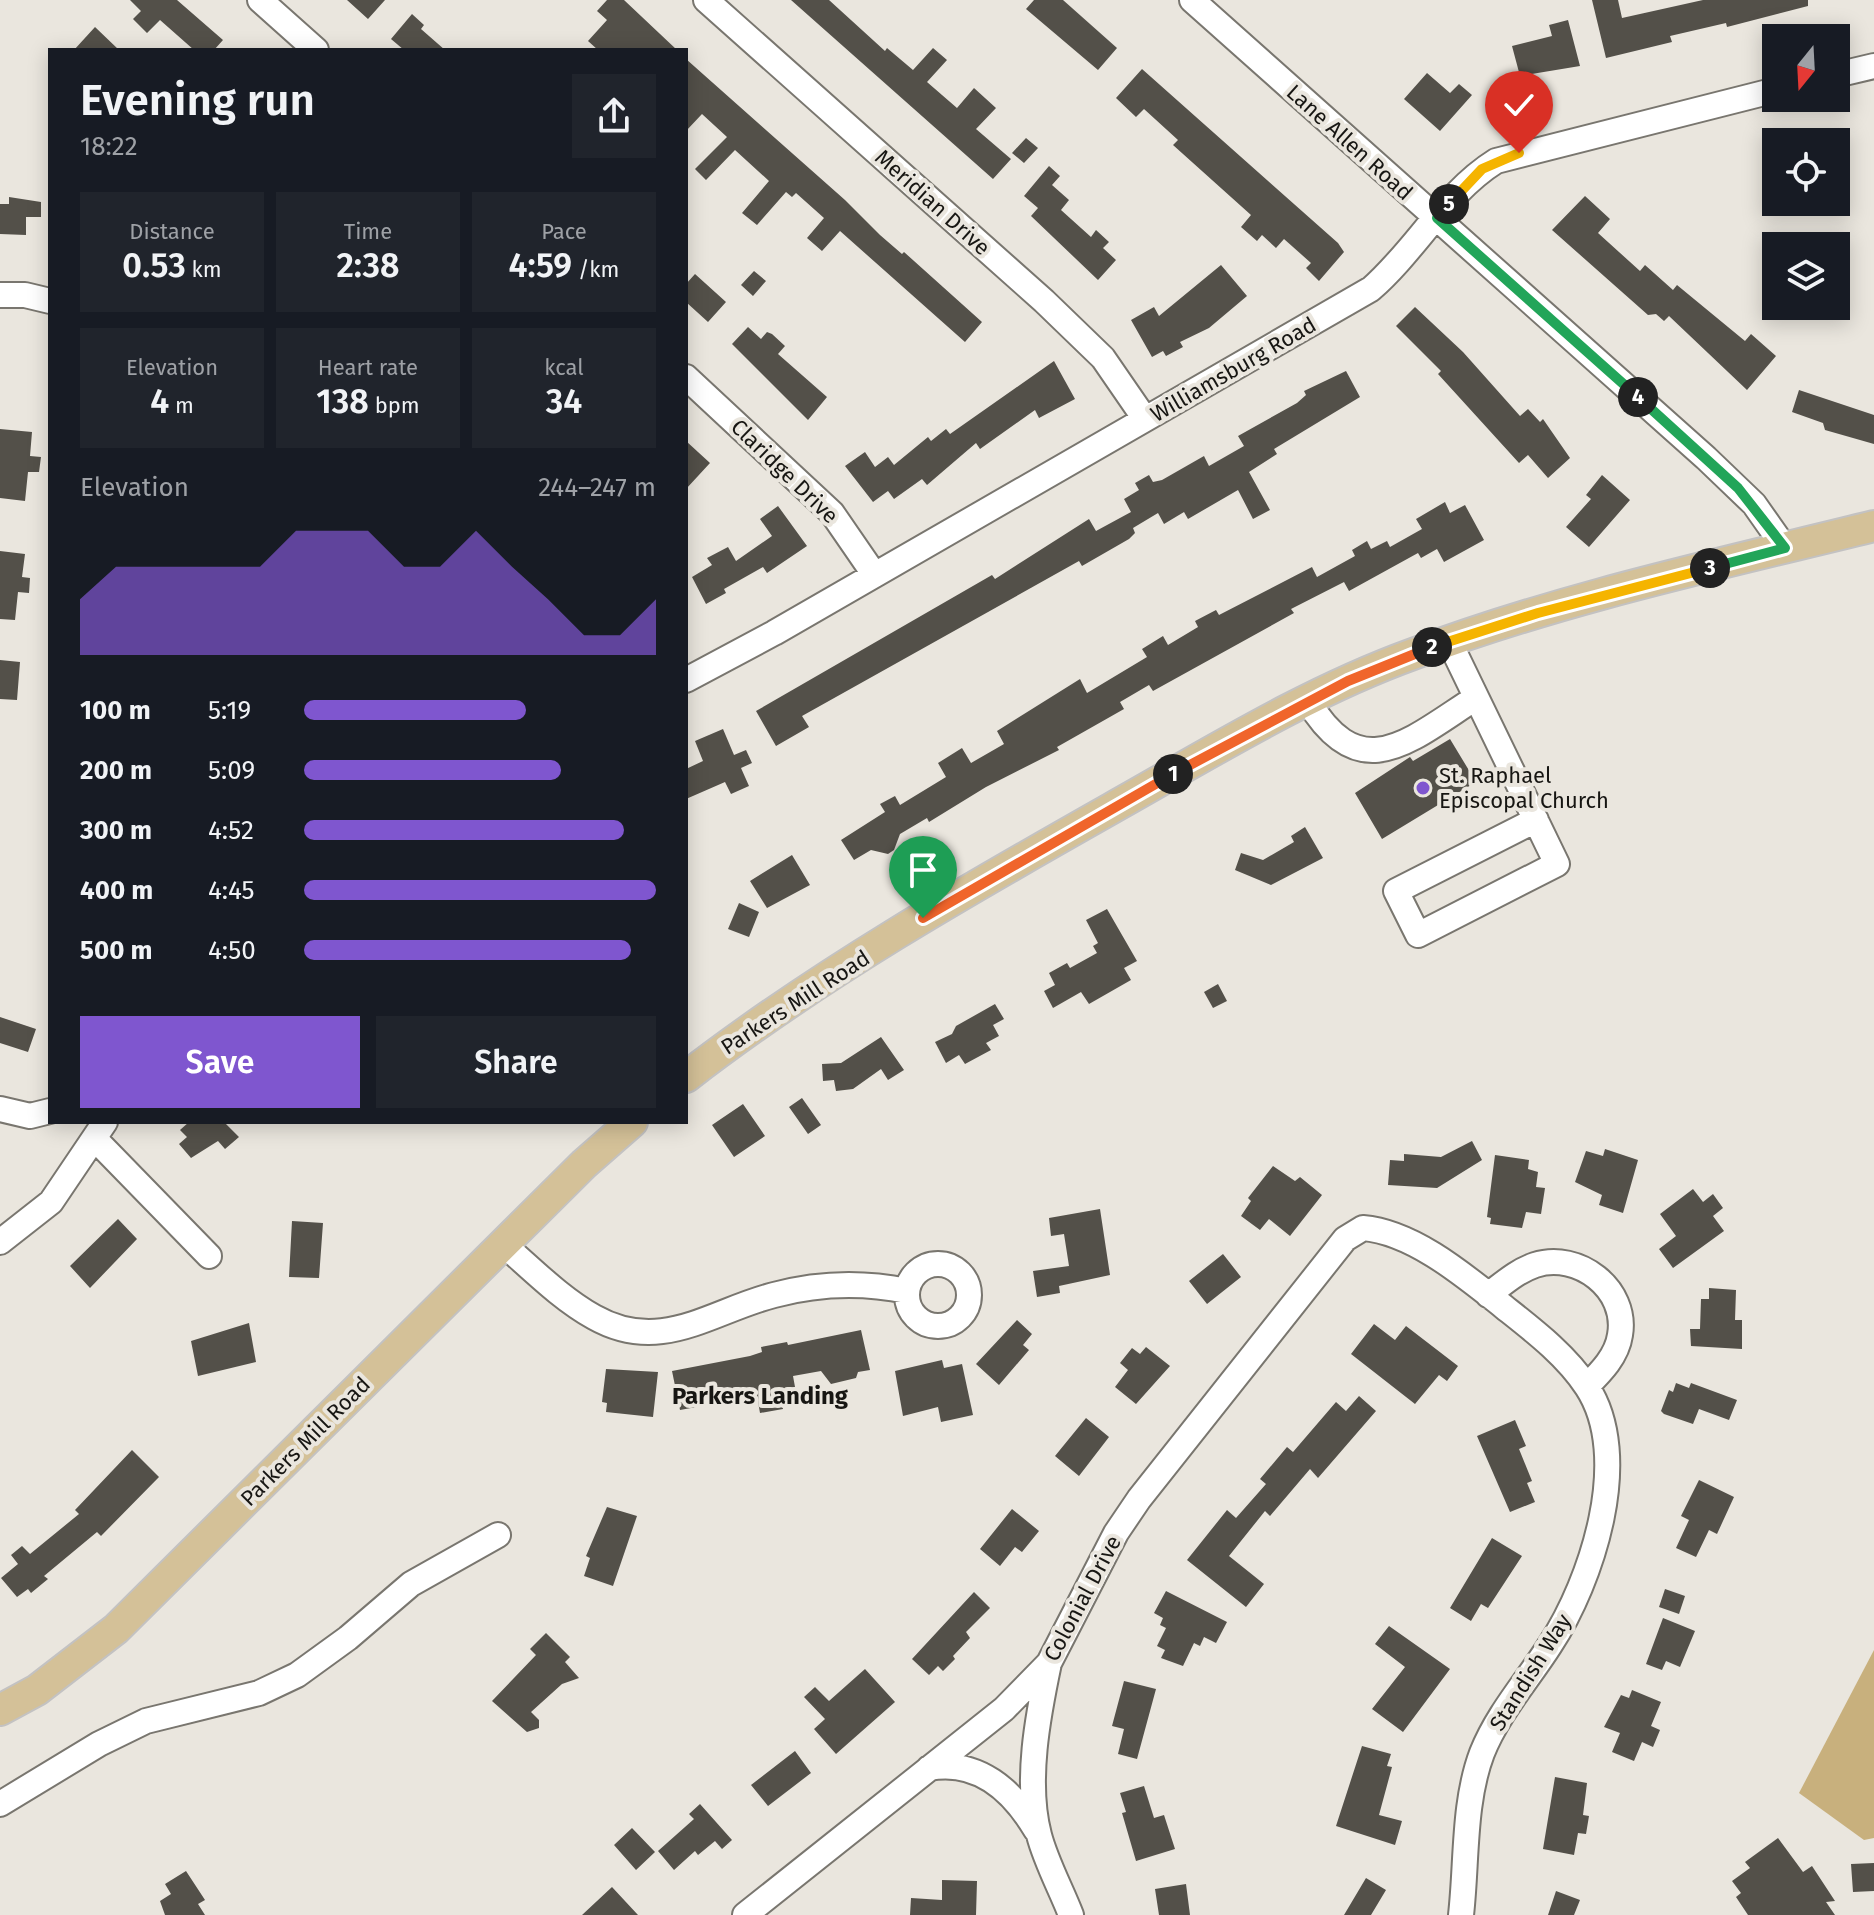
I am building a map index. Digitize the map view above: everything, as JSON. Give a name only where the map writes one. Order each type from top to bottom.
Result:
[{"type":"main road","name":"Parkers Mill Road","points":[[688,1076],[806,992],[936,910],[1308,701],[1449,641],[1538,613],[1874,526]]},
{"type":"main road","name":"Parkers Mill Road","points":[[0,1710],[37,1690],[116,1629],[503,1244],[630,1124]]},
{"type":"street","points":[[260,0],[314,48]]},
{"type":"street","name":"Meridian Drive","points":[[706,0],[1044,301],[1103,358],[1145,419]]},
{"type":"street","name":"Lane Allen Road","points":[[1192,0],[1738,488],[1785,548]]},
{"type":"street","points":[[1850,72],[1874,66]]},
{"type":"street","name":"Williamsburg Road","points":[[688,679],[1371,289],[1395,268],[1469,181],[1496,161],[1762,94]]},
{"type":"street","points":[[0,295],[25,295],[48,301]]},
{"type":"street","name":"Claridge Drive","points":[[688,379],[832,513],[874,574]]},
{"type":"street","points":[[1449,641],[1474,699],[1516,774],[1557,864],[1418,935],[1396,891],[1536,820]]},
{"type":"street","points":[[1308,701],[1334,737],[1353,750],[1377,751],[1414,738],[1474,699]]},
{"type":"street","points":[[0,1109],[30,1116],[48,1112]]},
{"type":"street","points":[[0,1242],[51,1202],[100,1130],[209,1256]]},
{"type":"street","name":"Standish Way","points":[[1363,1228],[1388,1232],[1421,1250],[1533,1330],[1587,1386],[1603,1427],[1606,1484],[1597,1537],[1567,1616],[1500,1717],[1481,1757],[1468,1827],[1461,1915]]},
{"type":"street","name":"Colonial Drive","points":[[745,1915],[1004,1709],[1049,1663],[1116,1533],[1139,1499],[1345,1239],[1363,1228]]},
{"type":"street","points":[[503,1244],[594,1318],[645,1332],[689,1328],[751,1302],[808,1289],[866,1283],[907,1291]]},
{"type":"street","points":[[1488,1295],[1519,1272],[1537,1264],[1564,1263],[1598,1277],[1611,1290],[1620,1335],[1607,1366],[1587,1386]]},
{"type":"street","points":[[0,1804],[99,1744],[146,1721],[259,1693],[297,1675],[411,1584],[498,1535]]},
{"type":"street","points":[[1039,1834],[1035,1773],[1049,1663]]},
{"type":"street","points":[[929,1768],[954,1767],[984,1775],[1022,1806],[1039,1834],[1071,1915]]},
{"type":"shaded area","points":[[1874,1650],[1874,1838],[1864,1840],[1799,1793]]},
{"type":"building","points":[[130,0],[177,0],[223,40],[216,48],[192,48],[160,20],[147,33],[133,19],[141,11]]},
{"type":"building","points":[[347,0],[385,0],[368,19]]},
{"type":"building","points":[[607,0],[624,0],[675,48],[596,48],[588,41],[607,20],[597,11]]},
{"type":"building","points":[[791,0],[829,0],[885,51],[887,48],[913,70],[933,48],[947,60],[927,82],[957,108],[974,88],[996,108],[976,129],[1011,159],[993,179]]},
{"type":"building","points":[[1034,0],[1063,0],[1117,48],[1098,70],[1026,9]]},
{"type":"building","points":[[1592,0],[1618,0],[1622,18],[1703,0],[1808,0],[1808,6],[1727,27],[1726,23],[1670,36],[1672,42],[1606,58]]},
{"type":"building","points":[[412,14],[424,25],[421,29],[443,48],[402,48],[391,39]]},
{"type":"building","points":[[1568,20],[1580,66],[1520,76],[1512,46],[1552,36],[1549,25]]},
{"type":"building","points":[[95,27],[117,48],[76,48]]},
{"type":"building","points":[[688,61],[880,235],[902,254],[904,252],[982,322],[965,342],[840,231],[822,251],[807,238],[824,218],[796,193],[792,197],[786,192],[757,225],[742,213],[769,181],[735,150],[706,180],[695,169],[727,137],[702,114],[688,129]]},
{"type":"building","points":[[1142,69],[1338,243],[1344,252],[1319,281],[1306,268],[1311,263],[1284,239],[1276,248],[1262,235],[1257,241],[1241,227],[1251,215],[1173,145],[1178,140],[1144,109],[1136,117],[1116,98]]},
{"type":"building","points":[[1427,73],[1450,93],[1459,84],[1472,95],[1440,131],[1404,99]]},
{"type":"building","points":[[1026,138],[1038,148],[1024,163],[1012,153]]},
{"type":"building","points":[[1049,166],[1060,176],[1052,185],[1069,200],[1061,210],[1091,237],[1096,230],[1109,242],[1103,248],[1116,260],[1098,280],[1031,216],[1038,208],[1024,196]]},
{"type":"building","points":[[1585,196],[1610,219],[1598,233],[1640,271],[1645,265],[1673,290],[1677,285],[1745,341],[1751,334],[1776,356],[1747,390],[1669,316],[1664,321],[1656,314],[1648,315],[1552,230]]},
{"type":"building","points":[[9,197],[41,202],[41,217],[26,217],[26,235],[0,234],[0,204],[9,204]]},
{"type":"building","points":[[1221,265],[1247,296],[1209,328],[1180,342],[1183,347],[1166,356],[1163,351],[1152,357],[1131,320],[1154,307],[1159,316]]},
{"type":"building","points":[[754,271],[766,281],[753,296],[741,285]]},
{"type":"building","points":[[695,274],[726,302],[708,322],[688,304],[688,282]]},
{"type":"building","points":[[1415,307],[1463,352],[1520,416],[1528,409],[1540,422],[1543,419],[1570,458],[1548,478],[1528,455],[1519,463],[1438,374],[1441,371],[1396,326]]},
{"type":"building","points":[[748,327],[761,339],[767,332],[772,334],[785,346],[778,354],[827,397],[808,420],[732,344]]},
{"type":"building","points":[[1054,361],[1075,399],[1039,418],[1035,410],[980,449],[976,443],[927,485],[922,479],[894,499],[888,491],[873,502],[845,466],[865,452],[875,467],[888,457],[894,465],[928,437],[931,441],[946,429],[950,434]]},
{"type":"building","points":[[1346,371],[1360,397],[1274,449],[1277,454],[1249,472],[1270,510],[1253,519],[1238,490],[1188,519],[1184,512],[1164,524],[1158,513],[1133,528],[1135,533],[1129,539],[1082,566],[1079,561],[802,716],[809,727],[776,746],[756,711],[992,575],[995,579],[1089,519],[1096,531],[1131,512],[1124,499],[1139,490],[1135,483],[1149,475],[1153,482],[1162,480],[1204,456],[1209,466],[1244,446],[1238,436],[1297,403],[1306,395],[1304,391]]},
{"type":"building","points":[[1799,390],[1874,415],[1874,444],[1825,430],[1823,423],[1792,412]]},
{"type":"building","points":[[0,429],[32,432],[30,456],[41,457],[39,472],[28,472],[25,501],[0,498]]},
{"type":"building","points":[[688,443],[710,463],[688,487]]},
{"type":"building","points":[[1602,475],[1630,500],[1589,547],[1566,527],[1591,499],[1586,495]]},
{"type":"building","points":[[1445,502],[1450,513],[1465,505],[1484,540],[1444,562],[1437,549],[1421,558],[1418,553],[1349,591],[1344,582],[1291,609],[1294,613],[1153,691],[1149,685],[1120,702],[1124,709],[1057,747],[1059,750],[986,787],[929,822],[927,818],[900,834],[894,850],[888,854],[871,850],[854,860],[841,840],[885,812],[880,804],[895,796],[900,805],[946,777],[938,763],[962,748],[971,763],[1004,744],[997,731],[1080,679],[1087,693],[1147,657],[1142,649],[1163,636],[1168,645],[1198,627],[1195,621],[1216,610],[1219,615],[1312,567],[1317,577],[1355,556],[1352,550],[1367,541],[1371,549],[1387,541],[1390,547],[1422,529],[1416,519]]},
{"type":"building","points":[[778,506],[807,546],[767,573],[763,567],[724,589],[726,593],[706,604],[692,577],[712,565],[707,558],[728,547],[736,561],[772,536],[760,519]]},
{"type":"building","points":[[0,551],[25,554],[22,577],[30,578],[29,593],[18,592],[15,620],[0,619]]},
{"type":"building","points":[[0,660],[20,662],[17,700],[0,699]]},
{"type":"building","points":[[723,729],[734,755],[746,750],[752,763],[741,768],[749,786],[731,794],[725,782],[688,798],[688,768],[703,761],[695,741]]},
{"type":"building","name":"St. Raphael Episcopal Church","points":[[1450,739],[1476,782],[1382,839],[1355,793],[1410,757],[1413,761]]},
{"type":"building","points":[[1305,827],[1323,858],[1271,885],[1235,870],[1241,853],[1263,860],[1294,842],[1291,836]]},
{"type":"building","points":[[792,855],[810,885],[767,908],[750,881]]},
{"type":"building","points":[[739,903],[759,912],[749,937],[728,929]]},
{"type":"building","points":[[1107,909],[1137,961],[1124,968],[1131,980],[1089,1004],[1081,992],[1053,1008],[1044,991],[1055,985],[1049,973],[1067,963],[1070,968],[1097,953],[1093,946],[1098,943],[1086,920]]},
{"type":"building","points":[[1218,984],[1227,1001],[1213,1008],[1204,992]]},
{"type":"building","points":[[995,1004],[1004,1019],[993,1025],[999,1036],[986,1043],[991,1050],[965,1064],[959,1055],[946,1063],[935,1042]]},
{"type":"building","points":[[0,1017],[36,1029],[28,1052],[0,1043]]},
{"type":"building","points":[[881,1037],[904,1070],[888,1080],[881,1069],[853,1089],[836,1091],[834,1080],[823,1081],[822,1064],[841,1063]]},
{"type":"building","points":[[802,1098],[821,1125],[808,1134],[789,1107]]},
{"type":"building","points":[[743,1104],[765,1136],[734,1157],[712,1125]]},
{"type":"building","points":[[187,1124],[226,1124],[239,1137],[225,1149],[218,1141],[191,1158],[179,1144],[187,1137],[180,1130]]},
{"type":"building","points":[[1472,1141],[1482,1160],[1437,1188],[1388,1185],[1390,1160],[1404,1161],[1404,1154],[1441,1157]]},
{"type":"building","points":[[1605,1149],[1638,1160],[1623,1213],[1599,1205],[1602,1195],[1575,1182],[1586,1151],[1603,1156]]},
{"type":"building","points":[[1495,1155],[1529,1160],[1528,1169],[1538,1172],[1536,1187],[1545,1188],[1541,1214],[1526,1212],[1522,1228],[1490,1224],[1491,1218],[1487,1217]]},
{"type":"building","points":[[1273,1166],[1295,1181],[1300,1177],[1322,1195],[1290,1236],[1269,1219],[1260,1230],[1241,1216],[1251,1201],[1248,1198]]},
{"type":"building","points":[[1693,1189],[1703,1202],[1713,1194],[1723,1208],[1713,1216],[1724,1231],[1673,1268],[1659,1249],[1676,1236],[1660,1214]]},
{"type":"building","points":[[1100,1209],[1110,1275],[1059,1286],[1060,1293],[1037,1297],[1033,1271],[1069,1266],[1064,1234],[1051,1236],[1049,1218]]},
{"type":"building","points":[[118,1219],[137,1239],[90,1288],[70,1266]]},
{"type":"building","points":[[292,1221],[323,1223],[319,1278],[289,1277]]},
{"type":"building","points":[[1223,1254],[1241,1277],[1207,1304],[1189,1281]]},
{"type":"building","points":[[1709,1288],[1736,1290],[1735,1320],[1742,1320],[1742,1349],[1691,1346],[1690,1329],[1700,1329],[1701,1299],[1709,1299]]},
{"type":"building","points":[[1017,1320],[1032,1334],[1023,1345],[1029,1350],[999,1385],[976,1364]]},
{"type":"building","points":[[249,1323],[256,1362],[198,1376],[191,1341]]},
{"type":"building","points":[[1374,1324],[1395,1340],[1406,1326],[1458,1366],[1447,1381],[1439,1375],[1415,1404],[1351,1354]]},
{"type":"building","points":[[861,1330],[870,1370],[858,1372],[856,1378],[831,1384],[821,1371],[793,1376],[795,1387],[780,1390],[783,1409],[760,1413],[757,1396],[680,1410],[672,1371],[750,1356],[762,1352],[761,1347],[787,1342],[788,1345]]},
{"type":"building","points":[[1146,1347],[1170,1366],[1136,1404],[1115,1387],[1128,1370],[1120,1363],[1132,1348],[1140,1354]]},
{"type":"building","points":[[942,1360],[944,1368],[962,1364],[973,1415],[941,1422],[938,1407],[903,1416],[895,1371]]},
{"type":"building","points":[[606,1369],[658,1372],[653,1417],[606,1412],[607,1403],[602,1402]]},
{"type":"building","points":[[1676,1383],[1689,1388],[1691,1383],[1737,1400],[1729,1420],[1699,1409],[1693,1424],[1664,1414],[1661,1411],[1669,1390],[1673,1392]]},
{"type":"building","points":[[1359,1396],[1376,1411],[1318,1478],[1310,1469],[1270,1516],[1265,1511],[1229,1556],[1264,1584],[1246,1607],[1187,1560],[1227,1510],[1236,1518],[1266,1484],[1260,1479],[1287,1447],[1293,1452],[1336,1402],[1346,1411]]},
{"type":"building","points":[[1086,1418],[1109,1437],[1079,1476],[1055,1456]]},
{"type":"building","points":[[1515,1420],[1526,1446],[1519,1449],[1532,1481],[1527,1483],[1535,1502],[1510,1512],[1477,1436]]},
{"type":"building","points":[[132,1450],[159,1477],[101,1536],[97,1532],[44,1576],[48,1579],[31,1593],[28,1589],[17,1597],[1,1578],[18,1564],[11,1555],[22,1546],[30,1554],[79,1514],[75,1510]]},
{"type":"building","points":[[1699,1480],[1734,1497],[1717,1534],[1709,1530],[1696,1557],[1676,1548],[1689,1520],[1681,1516]]},
{"type":"building","points":[[607,1507],[637,1516],[613,1586],[584,1576],[590,1558],[586,1556]]},
{"type":"building","points":[[1012,1509],[1039,1531],[1022,1552],[1015,1547],[1000,1566],[980,1549]]},
{"type":"building","points":[[1492,1538],[1522,1556],[1488,1608],[1481,1604],[1471,1621],[1450,1608]]},
{"type":"building","points":[[1665,1589],[1685,1596],[1679,1614],[1659,1607]]},
{"type":"building","points":[[1166,1591],[1227,1622],[1216,1643],[1204,1637],[1200,1646],[1194,1643],[1183,1666],[1161,1658],[1165,1650],[1157,1646],[1166,1628],[1160,1625],[1163,1618],[1154,1613]]},
{"type":"building","points":[[974,1592],[990,1608],[966,1632],[970,1638],[953,1656],[955,1659],[943,1671],[938,1666],[929,1675],[912,1659]]},
{"type":"building","points":[[1663,1618],[1695,1631],[1680,1667],[1666,1661],[1662,1670],[1646,1664]]},
{"type":"building","points":[[1389,1626],[1450,1669],[1403,1732],[1372,1709],[1405,1667],[1375,1644]]},
{"type":"building","points":[[546,1633],[570,1657],[565,1662],[579,1678],[562,1684],[531,1712],[539,1720],[539,1728],[527,1732],[492,1701],[536,1655],[530,1649]]},
{"type":"building","points":[[865,1669],[895,1702],[836,1754],[814,1729],[825,1719],[804,1697],[815,1687],[829,1701]]},
{"type":"building","points":[[1124,1681],[1156,1689],[1137,1759],[1118,1754],[1124,1729],[1112,1726]]},
{"type":"building","points":[[1632,1690],[1661,1702],[1651,1726],[1660,1730],[1653,1747],[1642,1742],[1634,1761],[1612,1752],[1620,1733],[1604,1727],[1621,1695],[1629,1698]]},
{"type":"building","points":[[1362,1746],[1391,1754],[1387,1766],[1392,1767],[1379,1815],[1402,1821],[1395,1845],[1336,1826]]},
{"type":"building","points":[[795,1751],[811,1773],[768,1806],[751,1785]]},
{"type":"building","points":[[1555,1777],[1587,1783],[1583,1815],[1589,1816],[1586,1834],[1578,1833],[1574,1855],[1543,1849]]},
{"type":"building","points":[[1144,1786],[1154,1818],[1164,1815],[1175,1849],[1136,1861],[1122,1813],[1126,1812],[1120,1793]]},
{"type":"building","points":[[700,1804],[732,1840],[722,1849],[715,1841],[698,1855],[695,1851],[674,1870],[658,1851],[694,1819],[689,1814]]},
{"type":"building","points":[[632,1828],[655,1852],[636,1870],[614,1845]]},
{"type":"building","points":[[1778,1838],[1803,1872],[1812,1866],[1835,1901],[1826,1902],[1835,1915],[1748,1915],[1736,1897],[1741,1893],[1732,1881],[1750,1868],[1745,1862]]},
{"type":"building","points":[[1874,1863],[1874,1891],[1853,1892],[1851,1864]]},
{"type":"building","points":[[186,1871],[205,1900],[198,1904],[205,1915],[165,1915],[160,1901],[171,1894],[165,1884]]},
{"type":"building","points":[[1366,1878],[1386,1890],[1371,1915],[1344,1915]]},
{"type":"building","points":[[942,1880],[977,1881],[976,1915],[910,1915],[911,1898],[942,1900]]},
{"type":"building","points":[[1186,1884],[1190,1915],[1159,1915],[1155,1889]]},
{"type":"building","points":[[612,1887],[638,1915],[582,1915]]},
{"type":"building","points":[[1556,1891],[1580,1900],[1574,1915],[1548,1915]]},
{"type":"place","name":"St. Raphael Episcopal Church","points":[[1423,788]]},
{"type":"district","name":"Parkers Landing","points":[[760,1396]]},
{"type":"route","points":[[923,918],[1152,786],[1348,681],[1410,655],[1538,613],[1785,548],[1754,504],[1738,488],[1437,218],[1482,169],[1519,153]]}]
